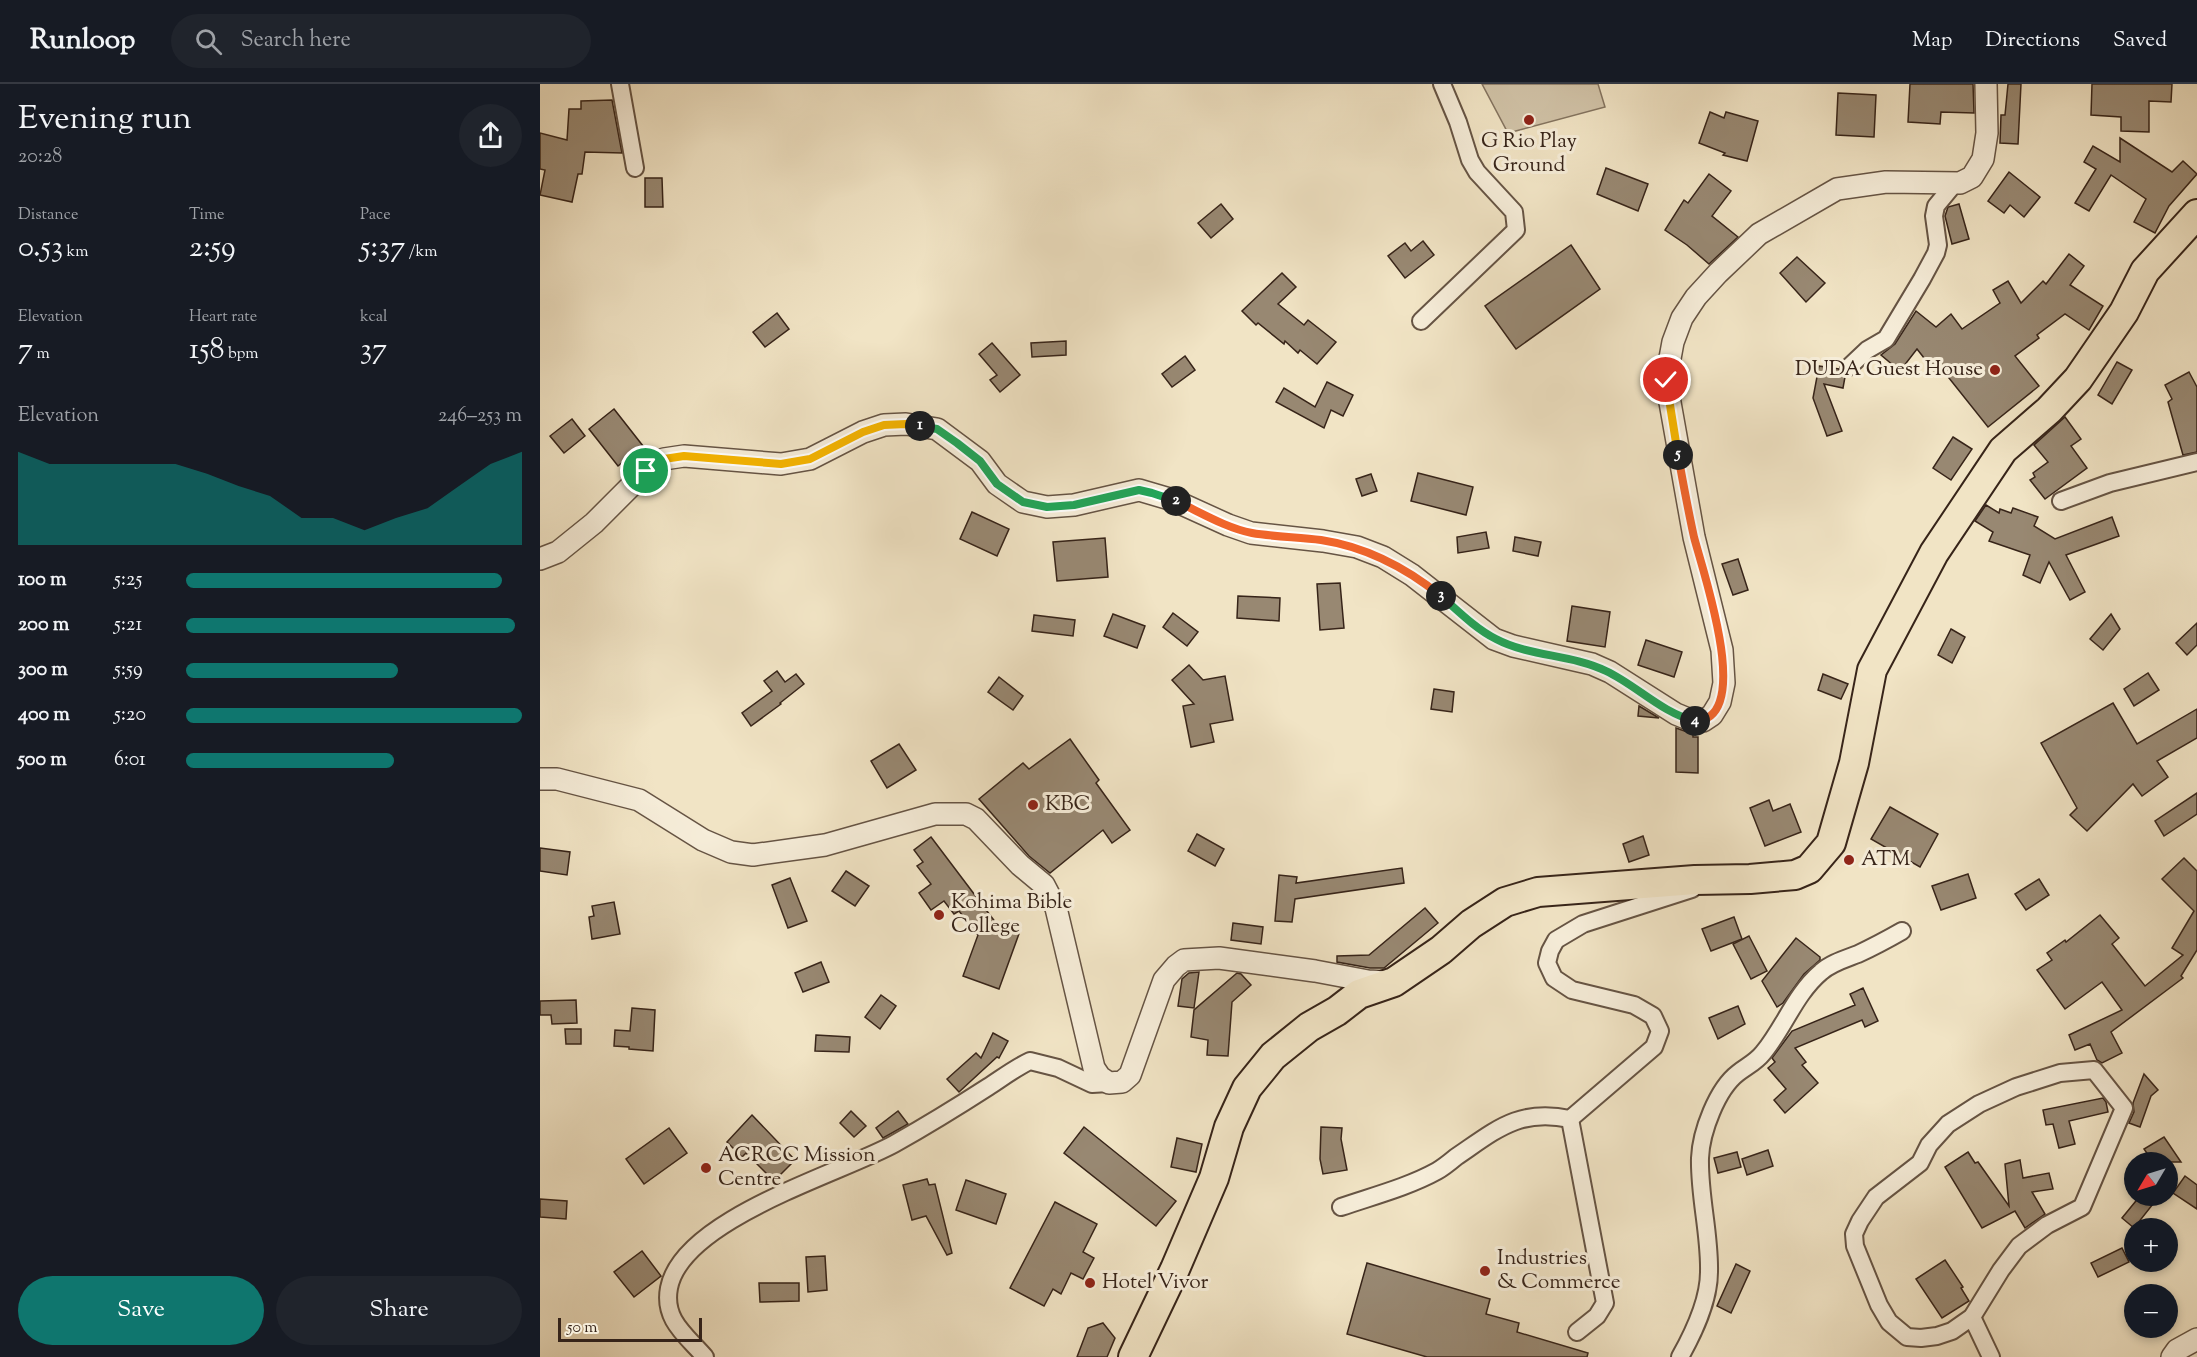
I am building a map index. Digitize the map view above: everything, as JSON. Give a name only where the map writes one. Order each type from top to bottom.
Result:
[{"type":"highway","points":[[1132,1357],[1175,1269],[1214,1178],[1229,1127],[1247,1088],[1273,1056],[1309,1027],[1337,1011],[1359,994],[1394,982],[1441,950],[1470,924],[1504,902],[1538,892],[1795,875],[1809,869],[1831,843],[1854,763],[1872,670],[1934,553],[2003,450],[2049,410],[2078,379],[2124,312],[2145,271],[2197,214]]},
{"type":"street","points":[[620,84],[635,168]]},
{"type":"street","points":[[1421,321],[1516,230],[1514,212],[1477,172],[1470,160],[1458,122],[1442,84]]},
{"type":"street","points":[[540,559],[558,552],[594,523],[646,471],[664,459],[684,456],[781,464],[810,459],[863,432],[884,425],[906,424],[937,429],[980,461],[997,484],[1023,502],[1047,507],[1074,505],[1139,490],[1173,500],[1251,533],[1357,547],[1393,563],[1430,588],[1494,639],[1530,651],[1592,664],[1610,672],[1676,714],[1693,721],[1703,721],[1712,715],[1720,702],[1724,683],[1722,650],[1683,486],[1666,380],[1672,342],[1682,318],[1696,297],[1718,273],[1759,234],[1837,189],[1886,182],[1955,183],[1972,177],[1983,159],[1987,134],[1986,84]]},
{"type":"street","points":[[1849,368],[1867,350],[1886,339],[1922,279],[1938,245],[1934,216],[1936,206],[1955,183]]},
{"type":"street","points":[[2061,501],[2110,483],[2197,462]]},
{"type":"street","points":[[540,779],[557,779],[639,800],[703,840],[731,852],[753,855],[825,845],[935,814],[966,814],[976,819],[1020,865],[1044,885],[1049,893],[1056,908],[1094,1068],[1100,1077],[1109,1083]]},
{"type":"street","points":[[1570,1119],[1654,1047],[1660,1031],[1653,1016],[1634,1005],[1572,990],[1554,978],[1547,963],[1556,940],[1583,924],[1721,880]]},
{"type":"street","points":[[1680,1357],[1695,1330],[1709,1273],[1700,1158],[1703,1137],[1719,1095],[1738,1073],[1754,1063],[1764,1053],[1784,1019],[1820,972],[1902,931]]},
{"type":"street","points":[[705,1357],[670,1317],[668,1304],[669,1286],[691,1250],[723,1226],[764,1203],[824,1174],[872,1156],[960,1104],[1013,1069],[1030,1061],[1058,1068],[1092,1084],[1122,1082],[1130,1075],[1164,980],[1184,960],[1219,958],[1315,970],[1368,981],[1394,982]]},
{"type":"street","points":[[2094,1070],[2124,1108],[2082,1208],[2047,1225],[2019,1246],[1972,1317],[1952,1331],[1921,1338],[1907,1337],[1889,1322],[1879,1305],[1855,1246],[1854,1234],[1860,1221],[1876,1197],[1920,1163],[1929,1145],[1948,1124],[1979,1104],[2016,1087],[2060,1073],[2094,1070]]},
{"type":"street","points":[[1341,1207],[1413,1183],[1439,1170],[1502,1126],[1522,1118],[1550,1114],[1570,1119]]},
{"type":"street","points":[[1570,1119],[1605,1303],[1597,1316],[1577,1332]]},
{"type":"street","points":[[1972,1317],[1992,1357]]},
{"type":"street","points":[[2169,1355],[2197,1339]]},
{"type":"shaded area","name":"G Rio Play Ground","points":[[1482,84],[1598,84],[1605,107],[1508,133]]},
{"type":"building","points":[[1910,84],[1973,84],[1974,113],[1941,112],[1940,124],[1908,122]]},
{"type":"building","points":[[2008,84],[2021,84],[2018,144],[2000,143],[2001,115],[2005,115]]},
{"type":"building","points":[[2092,84],[2172,84],[2171,102],[2149,101],[2149,132],[2121,131],[2121,117],[2091,115]]},
{"type":"building","points":[[1838,93],[1876,95],[1874,137],[1836,135]]},
{"type":"building","points":[[612,100],[622,153],[585,152],[582,174],[578,174],[572,202],[540,195],[545,170],[540,169],[540,133],[567,140],[569,109],[581,109],[581,101]]},
{"type":"building","points":[[1710,112],[1724,118],[1726,112],[1758,121],[1747,161],[1723,155],[1725,153],[1699,143]]},
{"type":"building","points":[[2120,138],[2172,172],[2183,161],[2197,174],[2169,206],[2155,233],[2134,222],[2146,199],[2111,175],[2089,211],[2075,203],[2096,169],[2084,162],[2093,146],[2120,162]]},
{"type":"building","points":[[1606,168],[1648,184],[1638,211],[1597,194]]},
{"type":"building","points":[[2009,172],[2040,197],[2024,217],[2010,205],[2004,213],[1988,201]]},
{"type":"building","points":[[1709,174],[1731,191],[1712,216],[1738,237],[1709,264],[1665,230],[1684,200],[1688,203]]},
{"type":"building","points":[[645,178],[662,178],[663,207],[645,207]]},
{"type":"building","points":[[1221,204],[1233,219],[1211,238],[1198,223]]},
{"type":"building","points":[[1959,204],[1969,239],[1952,244],[1945,216],[1948,207]]},
{"type":"building","points":[[1423,241],[1434,255],[1405,278],[1388,256],[1405,243],[1411,251]]},
{"type":"building","points":[[1571,245],[1600,289],[1516,349],[1485,306]]},
{"type":"building","points":[[2069,254],[2084,266],[2070,285],[2103,306],[2089,330],[2065,314],[2037,335],[2039,338],[2015,356],[2039,386],[1988,427],[1945,373],[1939,377],[1917,349],[1900,371],[1881,355],[1895,344],[1916,311],[1936,327],[1951,314],[1962,329],[2000,303],[1993,290],[2008,281],[2021,303],[2043,281],[2046,284]]},
{"type":"building","points":[[1797,257],[1825,283],[1806,302],[1780,273]]},
{"type":"building","points":[[1282,273],[1296,287],[1278,304],[1304,325],[1308,320],[1336,342],[1317,364],[1300,350],[1298,353],[1285,341],[1284,344],[1258,323],[1256,325],[1242,311]]},
{"type":"building","points":[[777,313],[789,329],[765,347],[753,332]]},
{"type":"building","points":[[1066,341],[1066,355],[1032,357],[1031,343]]},
{"type":"building","points":[[992,343],[1020,375],[1000,392],[990,380],[997,375],[979,354]]},
{"type":"building","points":[[1185,356],[1195,370],[1172,387],[1162,374]]},
{"type":"building","points":[[2117,362],[2132,370],[2112,404],[2098,395]]},
{"type":"building","points":[[1819,366],[1839,369],[1845,377],[1843,388],[1824,384],[1842,431],[1827,436],[1813,398]]},
{"type":"building","points":[[2189,372],[2197,387],[2197,452],[2183,455],[2168,402],[2172,399],[2165,385]]},
{"type":"building","points":[[1327,382],[1353,395],[1343,416],[1331,410],[1324,428],[1276,402],[1284,388],[1315,407]]},
{"type":"building","points":[[614,409],[643,446],[618,466],[589,429]]},
{"type":"building","points":[[2065,417],[2081,439],[2071,446],[2087,468],[2045,499],[2030,480],[2035,477],[2033,473],[2048,462],[2034,445]]},
{"type":"building","points":[[572,419],[585,436],[564,453],[550,436]]},
{"type":"building","points":[[1953,437],[1972,449],[1951,480],[1933,468]]},
{"type":"building","points":[[1418,473],[1473,487],[1466,515],[1411,501]]},
{"type":"building","points":[[1371,474],[1377,491],[1362,496],[1356,479]]},
{"type":"building","points":[[1986,505],[1999,513],[2000,509],[2011,513],[2013,508],[2038,517],[2034,526],[2055,539],[2112,517],[2119,536],[2066,555],[2085,592],[2070,600],[2049,562],[2040,583],[2023,575],[2030,555],[1989,541],[1993,532],[1975,521]]},
{"type":"building","points":[[972,512],[1009,529],[997,556],[960,539]]},
{"type":"building","points":[[1486,532],[1489,548],[1458,553],[1457,537]]},
{"type":"building","points":[[1515,537],[1541,542],[1538,556],[1513,551]]},
{"type":"building","points":[[1105,538],[1108,577],[1057,581],[1053,542]]},
{"type":"building","points":[[1738,559],[1748,590],[1733,595],[1722,564]]},
{"type":"building","points":[[1340,583],[1344,628],[1320,630],[1317,584]]},
{"type":"building","points":[[1238,596],[1280,598],[1279,621],[1237,618]]},
{"type":"building","points":[[1572,606],[1610,612],[1605,647],[1567,641]]},
{"type":"building","points":[[1173,613],[1198,632],[1187,646],[1163,627]]},
{"type":"building","points":[[1113,614],[1145,626],[1137,648],[1104,636]]},
{"type":"building","points":[[2111,614],[2120,629],[2103,650],[2090,639]]},
{"type":"building","points":[[1034,615],[1075,620],[1073,636],[1032,631]]},
{"type":"building","points":[[2197,623],[2197,645],[2187,655],[2176,643]]},
{"type":"building","points":[[1951,629],[1965,637],[1952,663],[1938,655]]},
{"type":"building","points":[[1646,640],[1682,652],[1674,677],[1638,665]]},
{"type":"building","points":[[1189,665],[1203,680],[1225,676],[1233,720],[1210,724],[1214,742],[1191,747],[1183,706],[1194,704],[1172,680]]},
{"type":"building","points":[[777,671],[785,682],[796,674],[804,684],[751,726],[742,713],[772,691],[764,681]]},
{"type":"building","points":[[2148,673],[2159,690],[2134,706],[2124,689]]},
{"type":"building","points":[[1823,674],[1848,684],[1841,699],[1818,690]]},
{"type":"building","points":[[999,677],[1023,696],[1013,710],[988,692]]},
{"type":"building","points":[[1434,689],[1454,692],[1452,712],[1431,709]]},
{"type":"building","points":[[2113,703],[2137,744],[2197,709],[2197,738],[2157,761],[2168,777],[2142,796],[2133,784],[2087,831],[2070,815],[2077,808],[2041,743]]},
{"type":"building","points":[[1639,706],[1659,718],[1638,716]]},
{"type":"building","points":[[1676,728],[1693,734],[1693,737],[1698,737],[1698,773],[1676,772]]},
{"type":"building","points":[[1070,739],[1099,780],[1096,783],[1130,830],[1112,843],[1103,830],[1050,873],[1029,856],[979,799],[1023,763],[1029,769]]},
{"type":"building","points":[[899,744],[916,770],[887,788],[871,761]]},
{"type":"building","points":[[2197,793],[2197,814],[2164,836],[2155,821]]},
{"type":"building","points":[[1769,800],[1773,811],[1790,804],[1801,832],[1765,846],[1750,808]]},
{"type":"building","points":[[1890,807],[1938,834],[1920,867],[1871,839]]},
{"type":"building","points":[[1197,834],[1224,849],[1215,866],[1188,851]]},
{"type":"building","points":[[1643,836],[1649,855],[1629,862],[1623,844]]},
{"type":"building","points":[[931,837],[996,923],[1020,931],[999,989],[963,976],[978,935],[959,911],[954,914],[944,901],[931,910],[919,893],[931,884],[917,866],[923,862],[914,850]]},
{"type":"building","points":[[540,848],[570,852],[567,875],[540,871]]},
{"type":"building","points":[[2184,858],[2197,871],[2197,950],[2181,976],[2183,978],[2111,1032],[2122,1053],[2102,1063],[2097,1060],[2090,1044],[2075,1050],[2069,1035],[2122,1010],[2102,982],[2065,1009],[2037,970],[2052,960],[2047,953],[2065,940],[2066,942],[2100,915],[2119,938],[2112,944],[2145,986],[2183,955],[2172,948],[2194,911],[2162,879]]},
{"type":"building","points":[[1402,868],[1404,883],[1295,899],[1292,922],[1275,921],[1279,875],[1297,877],[1296,883]]},
{"type":"building","points":[[846,871],[869,886],[855,906],[832,891]]},
{"type":"building","points":[[1968,874],[1976,898],[1941,910],[1932,886]]},
{"type":"building","points":[[790,878],[807,921],[788,928],[772,885]]},
{"type":"building","points":[[2039,879],[2049,895],[2026,910],[2015,894]]},
{"type":"building","points":[[614,902],[620,934],[592,939],[589,917],[594,916],[592,906]]},
{"type":"building","points":[[1425,908],[1438,923],[1384,968],[1337,962],[1337,956],[1369,955]]},
{"type":"building","points":[[1734,917],[1742,939],[1711,951],[1702,929]]},
{"type":"building","points":[[1233,923],[1263,927],[1261,944],[1231,940]]},
{"type":"building","points":[[1749,936],[1767,971],[1751,979],[1733,944]]},
{"type":"building","points":[[1796,938],[1820,957],[1820,960],[1804,974],[1783,1003],[1777,1007],[1762,981]]},
{"type":"building","points":[[821,962],[829,982],[803,992],[795,973]]},
{"type":"building","points":[[1199,972],[1194,1008],[1178,1006],[1182,979],[1189,973]]},
{"type":"building","points":[[1237,973],[1241,974],[1251,985],[1232,1002],[1228,1056],[1207,1055],[1208,1040],[1191,1037],[1194,1010]]},
{"type":"building","points":[[1863,988],[1878,1021],[1865,1027],[1862,1020],[1795,1048],[1806,1062],[1802,1065],[1818,1083],[1785,1113],[1774,1100],[1786,1089],[1768,1068],[1775,1062],[1772,1058],[1792,1031],[1855,1005],[1850,994]]},
{"type":"building","points":[[881,995],[896,1006],[880,1029],[865,1017]]},
{"type":"building","points":[[576,1000],[577,1023],[552,1024],[551,1015],[540,1015],[540,1001]]},
{"type":"building","points":[[1738,1006],[1745,1024],[1718,1039],[1709,1018]]},
{"type":"building","points":[[632,1008],[655,1010],[653,1051],[614,1046],[615,1030],[630,1031]]},
{"type":"building","points":[[565,1029],[581,1029],[581,1044],[566,1044]]},
{"type":"building","points":[[993,1033],[1008,1041],[999,1058],[997,1057],[959,1092],[947,1079],[976,1053],[981,1058]]},
{"type":"building","points":[[816,1035],[850,1037],[849,1052],[815,1051]]},
{"type":"building","points":[[2144,1074],[2158,1090],[2151,1096],[2140,1127],[2129,1123],[2134,1112],[2133,1103]]},
{"type":"building","points":[[2103,1098],[2108,1112],[2069,1121],[2075,1144],[2059,1148],[2053,1124],[2046,1125],[2043,1110]]},
{"type":"building","points":[[851,1111],[866,1126],[854,1137],[840,1123]]},
{"type":"building","points":[[898,1111],[908,1124],[883,1138],[876,1128]]},
{"type":"building","points":[[752,1115],[795,1160],[774,1181],[746,1153],[742,1157],[727,1142]]},
{"type":"building","points":[[1084,1127],[1176,1201],[1156,1226],[1064,1153]]},
{"type":"building","points":[[1321,1127],[1342,1128],[1341,1139],[1347,1170],[1323,1174],[1320,1159]]},
{"type":"building","points":[[669,1128],[687,1153],[644,1184],[626,1159]]},
{"type":"building","points":[[2164,1137],[2174,1152],[2146,1152],[2144,1149]]},
{"type":"building","points":[[1177,1138],[1202,1144],[1196,1172],[1171,1167]]},
{"type":"building","points":[[1768,1150],[1773,1166],[1747,1175],[1742,1159]]},
{"type":"building","points":[[1737,1152],[1741,1167],[1718,1173],[1714,1158]]},
{"type":"building","points":[[1968,1152],[1975,1163],[1978,1162],[2009,1206],[2005,1164],[2020,1160],[2023,1178],[2049,1173],[2053,1189],[2032,1192],[2045,1214],[2025,1228],[2015,1211],[1982,1228],[1945,1167]]},
{"type":"building","points":[[2185,1176],[2197,1185],[2197,1209],[2178,1196],[2178,1186]]},
{"type":"building","points":[[927,1179],[929,1185],[935,1184],[952,1253],[947,1255],[926,1216],[912,1220],[903,1185]]},
{"type":"building","points":[[966,1180],[1006,1194],[996,1224],[956,1210]]},
{"type":"building","points":[[540,1199],[567,1201],[566,1219],[540,1217]]},
{"type":"building","points":[[1055,1202],[1097,1224],[1083,1252],[1094,1258],[1083,1279],[1071,1273],[1061,1294],[1053,1289],[1044,1306],[1010,1288]]},
{"type":"building","points":[[2132,1206],[2151,1206],[2142,1218],[2122,1218]]},
{"type":"building","points":[[2122,1248],[2124,1252],[2124,1264],[2098,1277],[2091,1263]]},
{"type":"building","points":[[642,1251],[661,1276],[634,1297],[614,1272]]},
{"type":"building","points":[[825,1256],[827,1290],[808,1292],[806,1257]]},
{"type":"building","points":[[1945,1260],[1963,1287],[1961,1288],[1969,1301],[1942,1318],[1916,1279]]},
{"type":"building","points":[[1367,1263],[1490,1299],[1486,1314],[1519,1323],[1517,1332],[1588,1353],[1587,1357],[1427,1357],[1347,1334]]},
{"type":"building","points":[[1736,1264],[1750,1271],[1731,1313],[1717,1306]]},
{"type":"building","points":[[759,1283],[799,1283],[799,1301],[760,1302]]},
{"type":"building","points":[[1103,1323],[1115,1338],[1107,1357],[1077,1357],[1088,1328]]},
{"type":"place","name":"G Rio Play Ground","points":[[1529,120]]},
{"type":"place","name":"DUDA Guest House","points":[[1995,370]]},
{"type":"place","name":"KBC","points":[[1033,805]]},
{"type":"place","name":"ATM","points":[[1849,860]]},
{"type":"place","name":"Kohima Bible College","points":[[939,915]]},
{"type":"place","name":"ACRCC Mission Centre","points":[[706,1168]]},
{"type":"place","name":"Industries & Commerce","points":[[1485,1271]]},
{"type":"place","name":"Hotel Vivor","points":[[1090,1283]]},
{"type":"route","points":[[646,471],[664,459],[684,456],[781,464],[810,459],[863,432],[884,425],[906,424],[937,429],[980,461],[997,484],[1023,502],[1047,507],[1074,505],[1139,490],[1173,500],[1251,533],[1357,547],[1383,557],[1412,575],[1494,639],[1538,653],[1592,664],[1610,672],[1676,714],[1693,721],[1703,721],[1712,715],[1720,702],[1724,683],[1722,650],[1683,486],[1666,380]]}]
